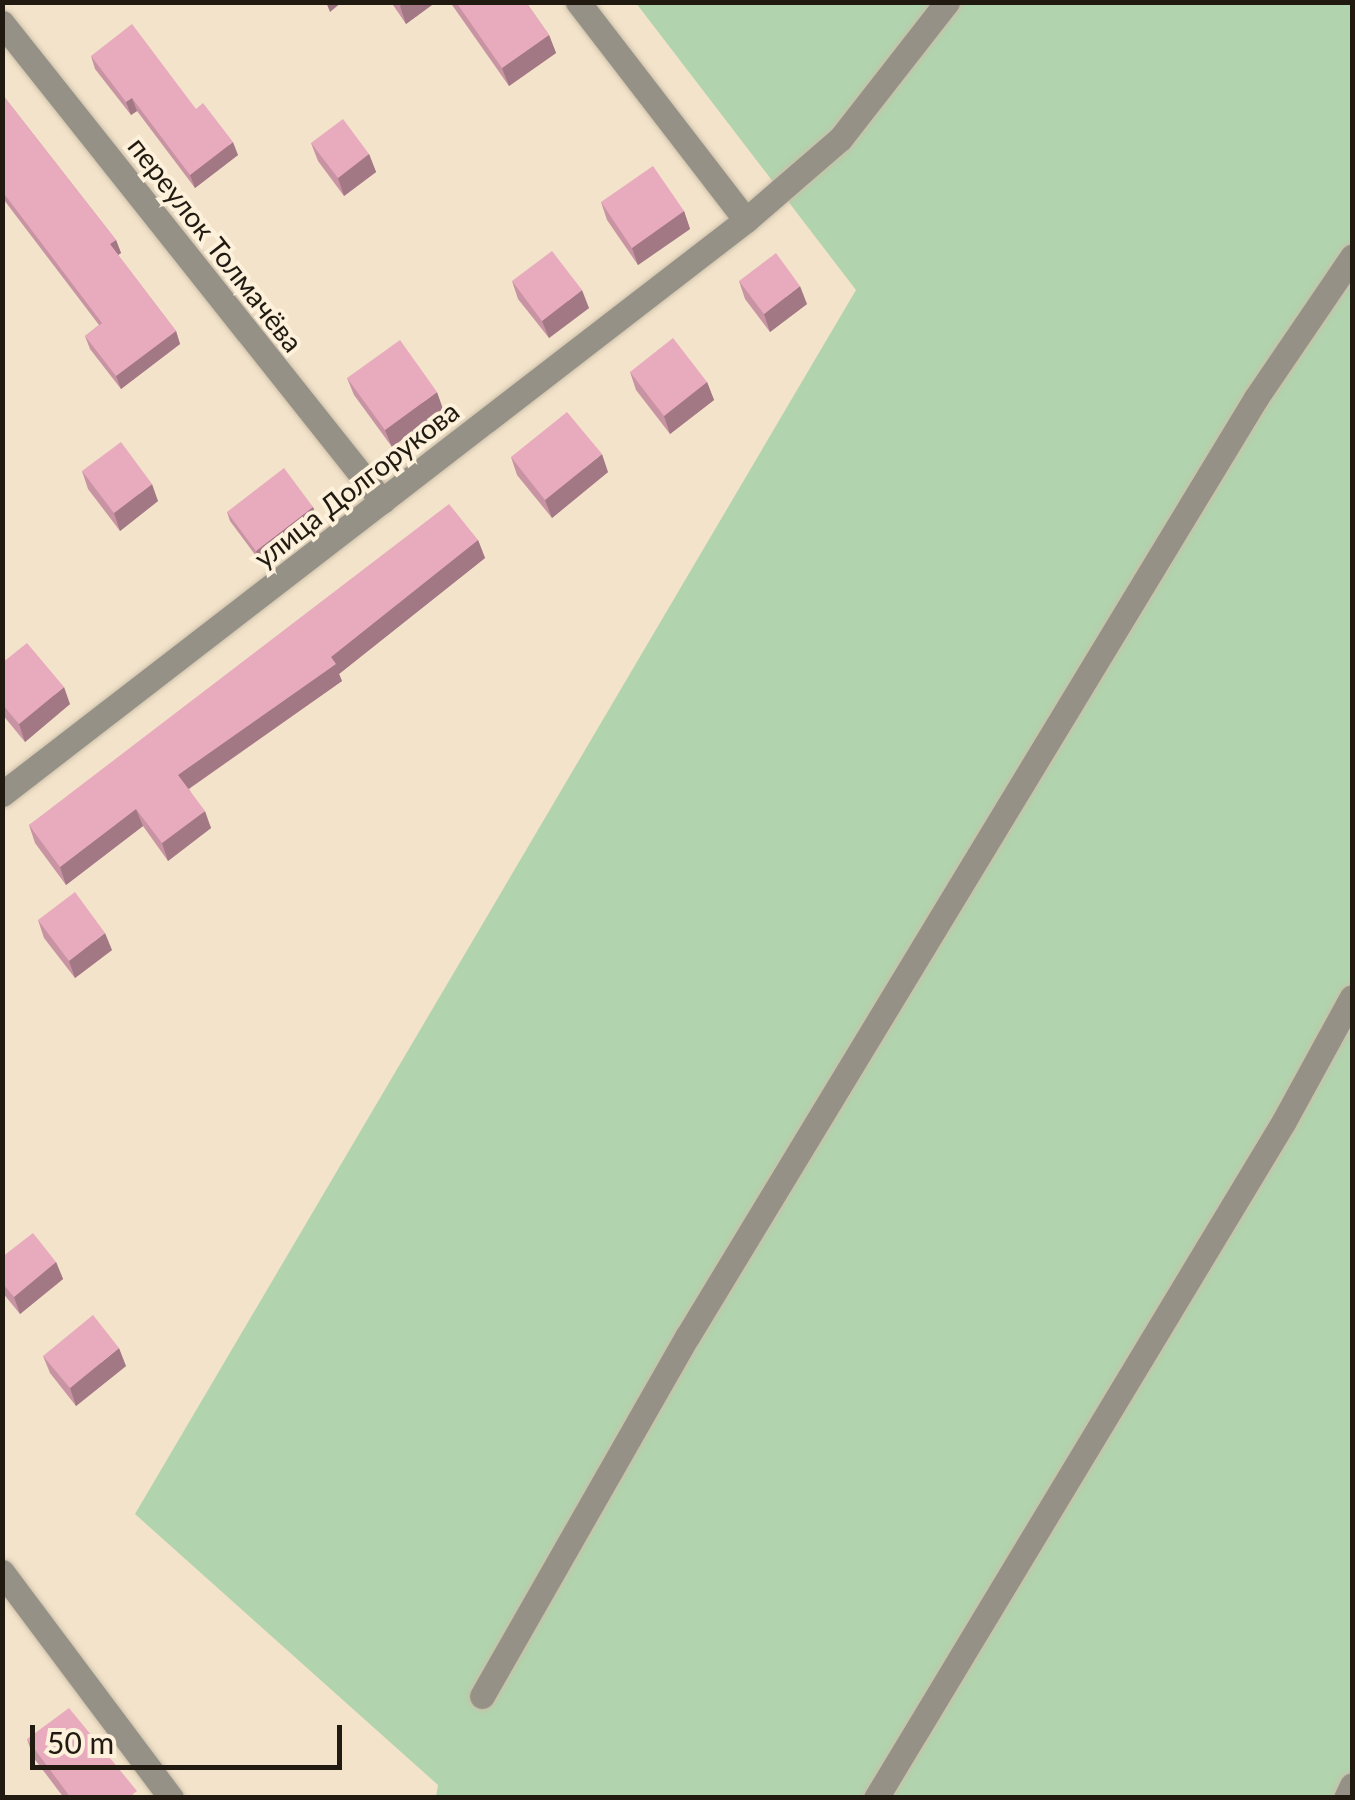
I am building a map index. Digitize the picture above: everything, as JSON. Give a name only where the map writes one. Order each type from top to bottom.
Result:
[{"type":"street","points":[[578,2],[746,220]]},
{"type":"street","name":"улица Долгорукова","points":[[3,793],[746,220],[840,139],[947,2]]},
{"type":"street","name":"переулок Толмачёва","points":[[2,23],[382,502]]},
{"type":"street","points":[[482,1696],[687,1337],[1256,398],[1352,257]]},
{"type":"street","points":[[876,1798],[1284,1121],[1352,997]]},
{"type":"street","points":[[2,1572],[171,1798]]},
{"type":"street","points":[[1346,1798],[1352,1786]]},
{"type":"green space","points":[[636,3],[1352,3],[1352,1797],[436,1797],[438,1785],[135,1514],[856,290]]},
{"type":"building","points":[[456,2],[526,2],[549,35],[502,68]]},
{"type":"building","points":[[132,24],[196,109],[203,103],[233,142],[190,175],[132,98],[126,102],[91,56]]},
{"type":"building","points":[[2,94],[116,240],[110,244],[176,331],[116,376],[85,336],[102,323],[2,191]]},
{"type":"building","points":[[343,119],[369,154],[338,178],[311,143]]},
{"type":"building","points":[[653,166],[684,211],[632,248],[601,202]]},
{"type":"building","points":[[552,251],[582,290],[542,321],[512,281]]},
{"type":"building","points":[[776,253],[800,286],[764,314],[739,281]]},
{"type":"building","points":[[673,338],[707,382],[664,416],[630,372]]},
{"type":"building","points":[[400,340],[437,392],[385,430],[347,378]]},
{"type":"building","points":[[567,412],[602,454],[545,500],[511,457]]},
{"type":"building","points":[[121,442],[152,484],[114,513],[82,471]]},
{"type":"building","points":[[284,468],[313,507],[256,551],[227,512]]},
{"type":"building","points":[[449,504],[478,540],[331,657],[336,664],[178,775],[205,811],[162,843],[136,809],[60,867],[29,825]]},
{"type":"building","points":[[27,643],[64,687],[19,724],[2,704],[2,663]]},
{"type":"building","points":[[75,892],[105,933],[69,961],[38,920]]},
{"type":"building","points":[[33,1233],[56,1262],[14,1297],[2,1283],[2,1257]]},
{"type":"building","points":[[93,1315],[119,1348],[70,1388],[43,1356]]},
{"type":"building","points":[[69,1708],[137,1791],[128,1798],[71,1798],[27,1739]]}]
